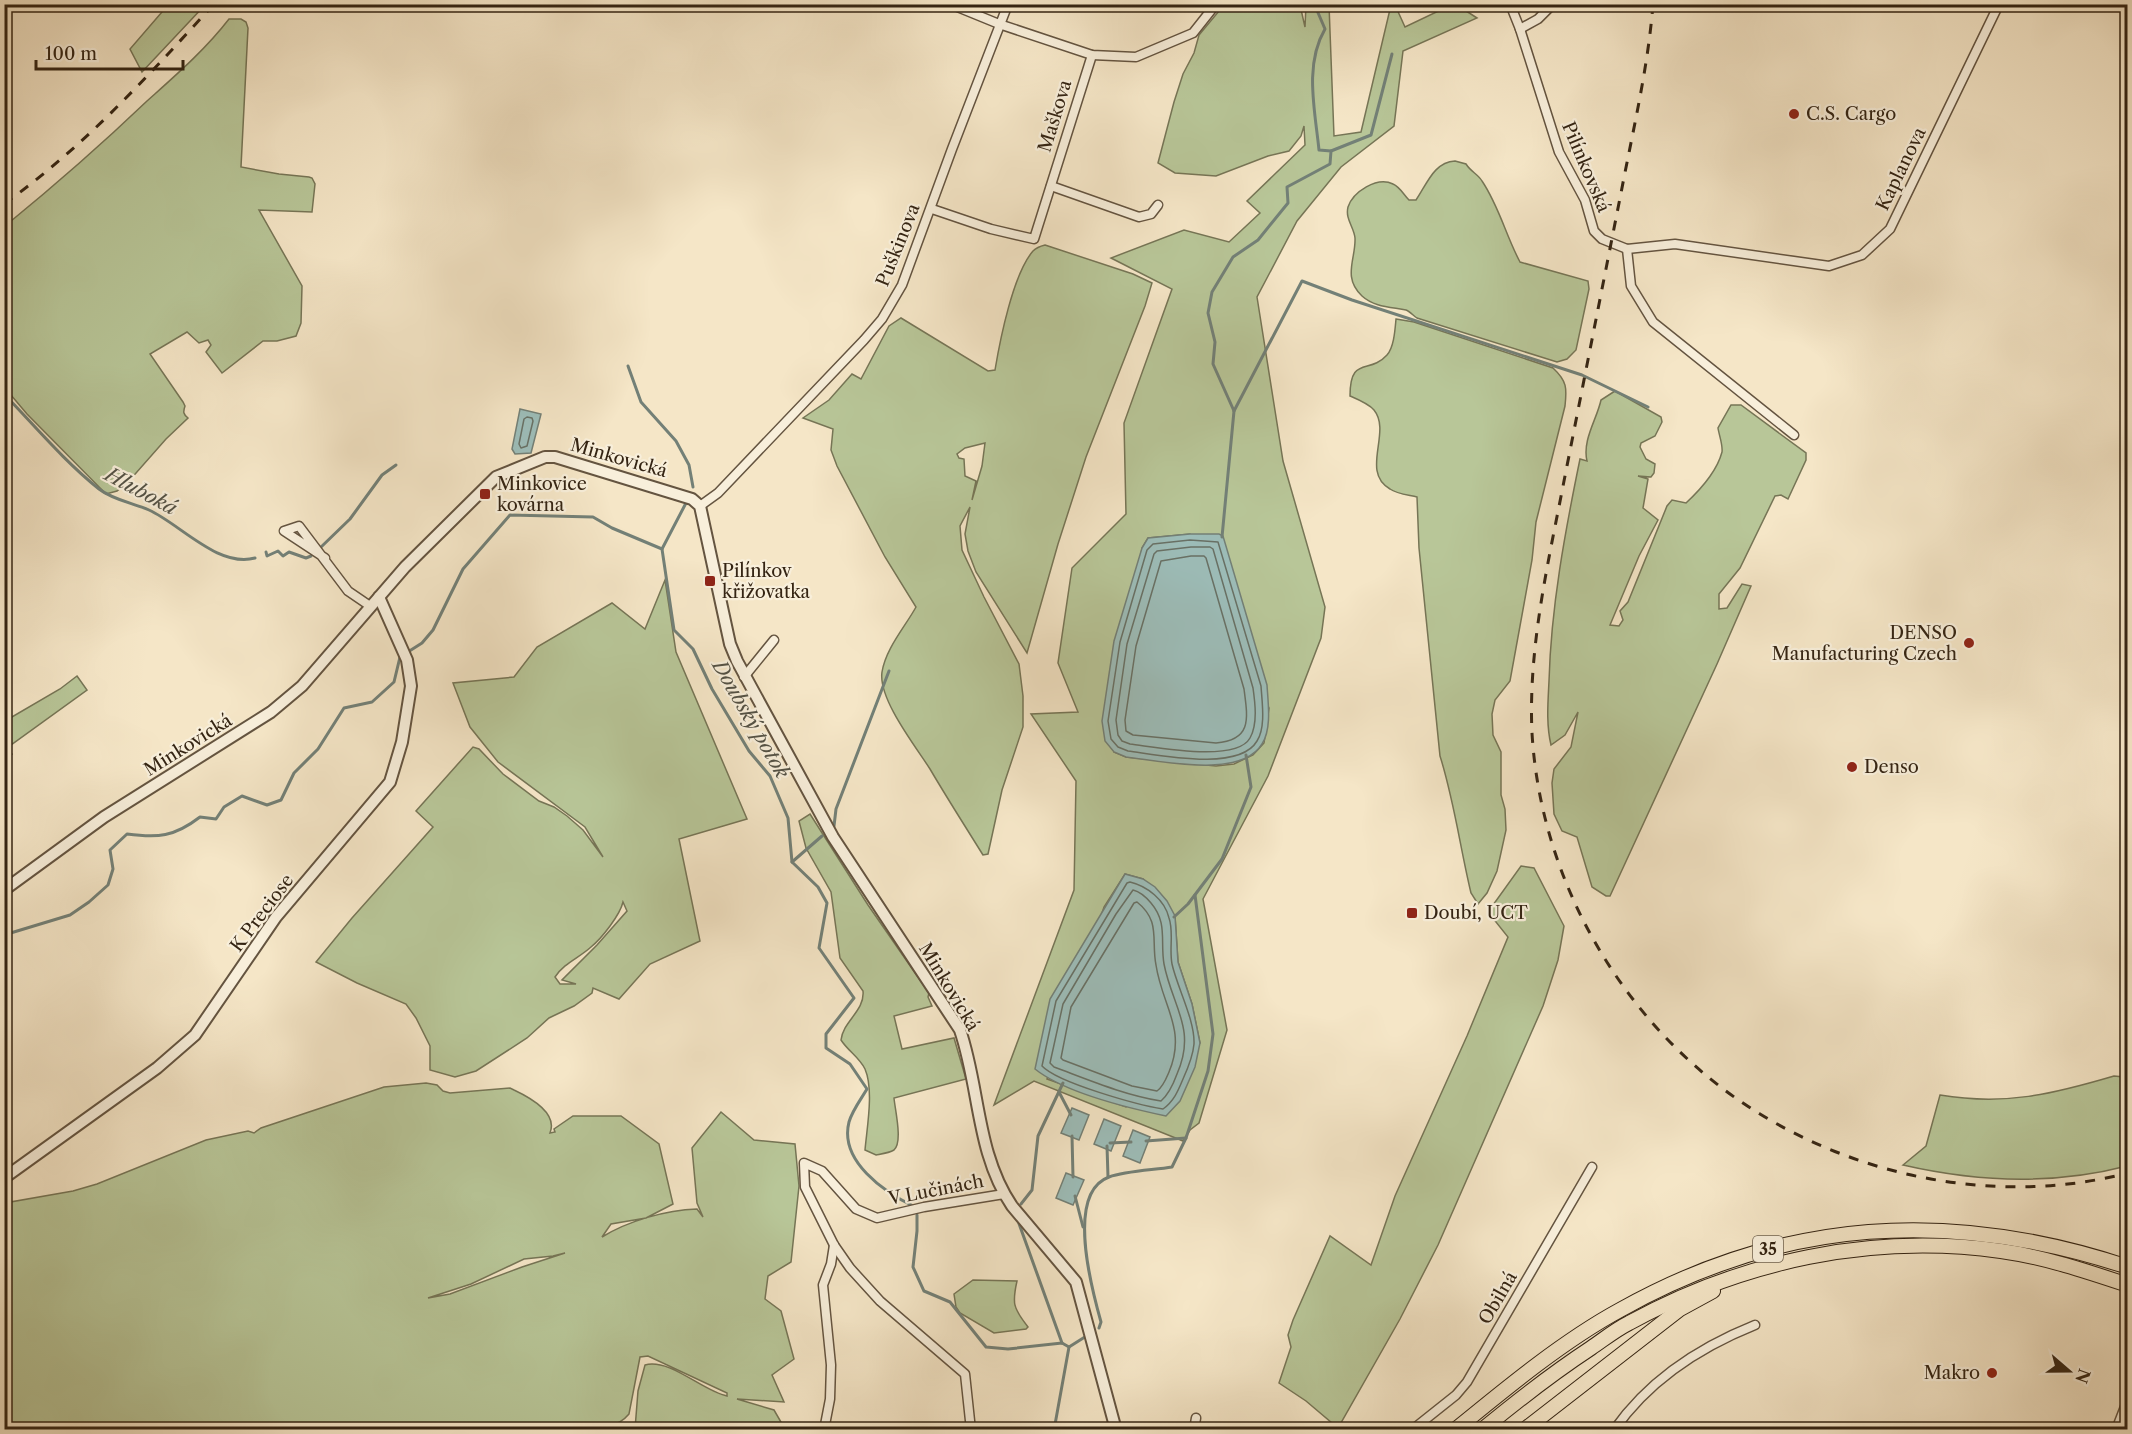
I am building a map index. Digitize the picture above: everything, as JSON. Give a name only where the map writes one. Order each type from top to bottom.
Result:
[{"type":"highway","name":"35","points":[[1455,1430],[1554,1353],[1619,1310],[1687,1276],[1773,1247],[1857,1232],[1909,1229],[1972,1232],[2039,1242],[2086,1253],[2127,1267]]},
{"type":"highway","name":"35","points":[[1482,1430],[1564,1366],[1627,1324],[1692,1291],[1774,1263],[1857,1248],[1907,1245],[1956,1247],[2001,1251],[2050,1261],[2127,1285]]},
{"type":"highway","points":[[1524,1430],[1680,1309],[1774,1263]]},
{"type":"street","points":[[951,4],[999,24],[1092,55],[1136,57],[1193,33],[1216,4]]},
{"type":"street","name":"Puškinova","points":[[700,506],[718,493],[882,319],[902,285],[1008,4]]},
{"type":"street","name":"Pilínkovská","points":[[1510,4],[1559,152],[1585,200],[1594,231],[1611,243],[1628,249]]},
{"type":"street","points":[[1520,29],[1538,19],[1553,4]]},
{"type":"street","name":"Kaplanova","points":[[1628,249],[1675,244],[1829,266],[1862,255],[1890,229],[1999,4]]},
{"type":"street","name":"Maškova","points":[[932,209],[991,230],[1034,239],[1092,55]]},
{"type":"street","points":[[1051,186],[1139,217],[1150,214],[1158,205]]},
{"type":"street","points":[[1628,249],[1631,286],[1653,322],[1794,435]]},
{"type":"street","name":"Minkovická","points":[[4,890],[104,817],[281,704],[314,673],[405,567],[496,477],[545,456],[682,494],[700,506],[730,644],[744,677],[833,837],[960,1030],[967,1049],[984,1143],[1004,1194],[1076,1282],[1116,1430]]},
{"type":"street","points":[[325,558],[284,531],[299,526],[325,558],[348,591],[370,606]]},
{"type":"street","name":"K Preciose","points":[[4,1178],[157,1068],[195,1035],[276,917],[390,782],[402,742],[411,686],[408,660],[379,597]]},
{"type":"street","points":[[744,677],[774,640]]},
{"type":"street","name":"V Lučinách","points":[[971,1430],[965,1374],[880,1301],[850,1268],[834,1245],[805,1187],[804,1163],[822,1171],[856,1209],[877,1218],[924,1207],[1004,1194]]},
{"type":"street","name":"Obilná","points":[[1412,1430],[1456,1395],[1467,1382],[1592,1167]]},
{"type":"street","points":[[824,1430],[830,1399],[831,1365],[824,1285],[834,1245]]},
{"type":"street","points":[[1614,1430],[1633,1405],[1676,1367],[1700,1350],[1755,1325]]},
{"type":"street","points":[[2116,1430],[2127,1399]]},
{"type":"street","points":[[1194,1430],[1196,1418]]},
{"type":"green space","points":[[168,5],[205,5],[142,72],[130,49]]},
{"type":"green space","points":[[1224,5],[1300,5],[1305,27],[1306,5],[1329,5],[1334,136],[1361,132],[1391,5],[1395,5],[1405,27],[1451,5],[1457,5],[1477,18],[1403,51],[1394,126],[1341,167],[1297,221],[1257,297],[1283,461],[1325,607],[1321,638],[1268,776],[1203,899],[1227,1030],[1199,1123],[1190,1130],[1183,1141],[1034,1081],[994,1105],[1074,890],[1076,781],[1031,714],[1078,712],[1058,663],[1072,568],[1126,514],[1124,423],[1172,289],[1111,258],[1184,230],[1229,242],[1260,213],[1247,201],[1305,145],[1304,126],[1301,136],[1289,151],[1268,156],[1216,176],[1175,173],[1158,163],[1174,102],[1199,35]],"holes":[[[1190,534],[1269,708],[1264,743],[1253,755],[1234,764],[1216,766],[1126,757],[1114,752],[1142,548],[1148,538]],[[1125,874],[1143,879],[1175,916],[1178,962],[1192,1004],[1200,1043],[1126,1107],[1047,1079],[1104,907]]]},
{"type":"green space","points":[[229,19],[241,19],[246,22],[248,28],[241,167],[309,177],[315,184],[312,212],[259,210],[302,286],[301,323],[296,336],[277,341],[263,341],[222,373],[206,352],[211,345],[208,340],[199,343],[187,332],[150,354],[183,402],[184,413],[188,418],[129,481],[117,491],[106,494],[27,414],[5,388],[5,226],[77,165],[179,72]]},
{"type":"green space","points":[[1448,162],[1466,164],[1482,181],[1520,262],[1588,281],[1589,289],[1576,350],[1567,359],[1557,362],[1417,318],[1406,310],[1383,306],[1367,300],[1356,289],[1351,275],[1355,238],[1347,211],[1351,201],[1366,187],[1380,182],[1393,184],[1409,200],[1416,200],[1436,170]]},
{"type":"green space","points":[[1045,245],[1133,274],[1152,283],[1086,457],[1027,653],[976,572],[968,551],[965,534],[970,507],[960,526],[962,550],[1019,664],[1023,696],[1023,727],[1002,790],[988,854],[983,855],[899,722],[882,683],[882,672],[887,655],[916,607],[885,557],[837,466],[831,450],[833,429],[803,418],[829,400],[852,374],[861,379],[889,326],[901,318],[988,371],[995,370],[1008,308],[1019,275],[1033,251]],"holes":[[[985,443],[982,466],[972,500],[976,481],[965,476],[964,459],[959,458],[957,454],[965,448]]]},
{"type":"green space","points":[[1396,319],[1414,322],[1553,368],[1561,377],[1566,389],[1565,406],[1536,522],[1532,560],[1510,681],[1495,700],[1492,714],[1493,735],[1501,752],[1501,795],[1505,809],[1506,830],[1497,871],[1487,893],[1478,904],[1471,893],[1440,756],[1419,548],[1417,497],[1393,491],[1381,482],[1376,462],[1379,419],[1372,408],[1350,396],[1353,375],[1357,370],[1380,361],[1389,352],[1394,338]]},
{"type":"green space","points":[[1615,391],[1661,417],[1662,422],[1655,436],[1641,443],[1640,447],[1646,459],[1655,464],[1654,473],[1651,477],[1638,476],[1648,479],[1643,508],[1658,520],[1639,556],[1610,625],[1619,626],[1623,620],[1620,611],[1628,602],[1667,506],[1672,500],[1686,503],[1702,486],[1720,459],[1722,449],[1718,428],[1731,405],[1741,405],[1806,453],[1806,460],[1788,499],[1781,495],[1775,496],[1740,568],[1719,594],[1719,609],[1727,608],[1742,584],[1751,586],[1610,896],[1606,896],[1592,887],[1577,837],[1562,831],[1554,814],[1552,783],[1554,769],[1571,747],[1578,712],[1565,735],[1551,745],[1548,705],[1550,653],[1556,597],[1580,459],[1587,461],[1588,437],[1601,400]]},
{"type":"green space","points":[[665,580],[676,652],[747,819],[679,839],[700,941],[650,964],[619,999],[593,988],[592,993],[574,1006],[549,1018],[527,1038],[476,1071],[455,1077],[430,1070],[430,1046],[406,1004],[316,962],[433,827],[416,811],[473,747],[479,749],[503,774],[539,801],[567,816],[583,830],[603,857],[585,827],[498,762],[470,727],[453,683],[514,677],[537,647],[612,603],[645,629]],"holes":[[[623,902],[627,911],[562,980],[576,984],[560,984],[555,977],[567,964],[600,938],[614,920]]]},
{"type":"green space","points":[[77,676],[87,690],[7,748],[12,754],[5,759],[5,721],[60,689]]},
{"type":"green space","points":[[810,814],[868,905],[929,993],[928,997],[932,1006],[894,1016],[902,1049],[954,1038],[966,1079],[894,1098],[898,1126],[897,1146],[894,1150],[876,1155],[865,1150],[869,1109],[868,1078],[863,1065],[841,1040],[846,1027],[861,1004],[863,991],[840,958],[831,892],[806,848],[799,821]]},
{"type":"green space","points":[[1521,866],[1534,868],[1564,926],[1558,960],[1543,1006],[1438,1245],[1400,1319],[1338,1428],[1306,1401],[1279,1383],[1291,1347],[1288,1335],[1330,1236],[1371,1265],[1395,1196],[1467,1036],[1508,937],[1488,912]]},
{"type":"green space","points":[[2114,1076],[2124,1077],[2127,1083],[2127,1166],[2072,1176],[2015,1179],[1959,1175],[1903,1165],[1926,1146],[1940,1095],[2008,1099],[2049,1093]]},
{"type":"green space","points":[[426,1083],[437,1085],[443,1091],[450,1093],[510,1088],[528,1097],[547,1113],[550,1119],[550,1133],[555,1132],[554,1129],[573,1116],[621,1116],[659,1144],[673,1204],[647,1218],[697,1209],[703,1217],[697,1203],[692,1148],[721,1112],[754,1140],[795,1144],[799,1186],[791,1262],[768,1276],[765,1299],[781,1311],[794,1359],[772,1375],[784,1402],[737,1399],[774,1410],[785,1429],[635,1429],[638,1391],[645,1365],[665,1366],[727,1396],[727,1393],[648,1356],[640,1357],[629,1414],[617,1423],[595,1429],[5,1429],[5,1203],[73,1191],[97,1184],[206,1140],[248,1131],[254,1133],[261,1128],[384,1087]],"holes":[[[645,1218],[612,1231],[602,1237],[611,1224]],[[565,1253],[450,1294],[428,1298],[471,1284],[524,1259]]]},
{"type":"green space","points":[[973,1280],[1017,1281],[1014,1295],[1015,1305],[1028,1327],[994,1333],[960,1313],[956,1307],[954,1294]]},
{"type":"water","points":[[520,409],[541,414],[531,453],[515,454],[512,449]]},
{"type":"water","points":[[1190,534],[1223,536],[1267,685],[1268,723],[1262,744],[1252,755],[1219,765],[1179,764],[1126,757],[1114,752],[1105,741],[1102,721],[1114,641],[1142,548],[1148,538]]},
{"type":"water","points":[[1125,874],[1143,879],[1155,887],[1167,901],[1175,916],[1178,962],[1192,1004],[1200,1043],[1195,1067],[1180,1101],[1166,1116],[1116,1104],[1080,1092],[1048,1078],[1035,1069],[1050,999]]},
{"type":"water","points":[[1072,1108],[1089,1115],[1079,1140],[1061,1133]]},
{"type":"water","points":[[1104,1119],[1121,1126],[1111,1151],[1094,1144]]},
{"type":"water","points":[[1133,1130],[1150,1137],[1140,1163],[1123,1156]]},
{"type":"water","points":[[1066,1173],[1084,1180],[1073,1205],[1056,1198]]},
{"type":"waterway","points":[[1222,537],[1234,411],[1213,364],[1215,342],[1208,313],[1212,292],[1233,257],[1258,240],[1288,203],[1287,187],[1330,164],[1331,151],[1319,150],[1314,104],[1315,57],[1325,29],[1316,4]]},
{"type":"waterway","points":[[1331,151],[1371,135],[1392,54]]},
{"type":"waterway","points":[[1234,411],[1302,281],[1352,300],[1582,375],[1648,407]]},
{"type":"waterway","points":[[628,366],[641,402],[676,441],[689,465],[693,487]]},
{"type":"waterway","name":"Hluboká","points":[[4,394],[62,455],[105,493],[161,516],[213,551],[227,557],[255,558]]},
{"type":"waterway","name":"Hluboká","points":[[320,548],[350,519],[382,475],[396,465]]},
{"type":"waterway","points":[[662,549],[686,503]]},
{"type":"waterway","name":"Doubský potok","points":[[4,935],[70,915],[89,902],[108,885],[113,869],[110,850],[127,834],[157,836],[182,829],[200,817],[216,819],[224,807],[242,796],[267,805],[281,800],[294,773],[318,749],[344,708],[372,702],[394,682],[400,657],[422,643],[433,630],[463,569],[510,515],[593,517],[612,528],[662,549],[674,630],[693,649],[712,689],[749,751],[770,776],[788,818],[792,862],[818,887],[827,903],[819,948],[854,998],[826,1034],[826,1048],[850,1064],[867,1089],[854,1109],[849,1122],[848,1136],[851,1150],[857,1162],[878,1184],[915,1207]]},
{"type":"waterway","name":"Hluboká","points":[[266,552],[267,556],[278,551],[283,556],[289,552],[306,558],[311,556]]},
{"type":"waterway","points":[[834,826],[836,809],[889,671]]},
{"type":"waterway","points":[[1174,917],[1188,904],[1222,859],[1251,787],[1246,755]]},
{"type":"waterway","points":[[792,862],[822,836]]},
{"type":"waterway","points":[[1099,1328],[1101,1322],[1092,1288],[1085,1244],[1088,1202],[1096,1187],[1109,1177],[1172,1167],[1186,1138],[1208,1071],[1213,1034],[1195,895]]},
{"type":"waterway","points":[[1021,1204],[1032,1190],[1038,1136],[1063,1083]]},
{"type":"waterway","points":[[1059,1092],[1071,1115]]},
{"type":"waterway","points":[[1072,1136],[1073,1177]]},
{"type":"waterway","points":[[1146,1141],[1186,1138]]},
{"type":"waterway","points":[[1110,1143],[1131,1142]]},
{"type":"waterway","points":[[1107,1146],[1108,1177]]},
{"type":"waterway","points":[[1075,1196],[1083,1227]]},
{"type":"waterway","name":"Doubský potok","points":[[917,1215],[913,1267],[924,1291],[950,1302],[986,1347],[1008,1349],[1062,1343],[1069,1347],[1054,1430]]},
{"type":"waterway","points":[[1017,1218],[1062,1343]]},
{"type":"waterway","points":[[1069,1347],[1088,1335]]},
{"type":"railway","points":[[4,204],[62,159],[114,110],[214,4]]},
{"type":"railway","points":[[1653,4],[1640,99],[1540,606],[1533,669],[1532,733],[1539,790],[1553,846],[1574,900],[1600,951],[1633,999],[1670,1042],[1713,1081],[1760,1114],[1802,1137],[1846,1156],[1891,1170],[1938,1180],[1986,1186],[2033,1187],[2081,1182],[2128,1173]]},
{"type":"place","name":"C.S. Cargo","points":[[1794,114]]},
{"type":"place","name":"Minkovice kovárna","points":[[485,494]]},
{"type":"place","name":"Pilínkov křižovatka","points":[[710,581]]},
{"type":"place","name":"DENSO Manufacturing Czech","points":[[1969,643]]},
{"type":"place","name":"Denso","points":[[1852,767]]},
{"type":"place","name":"Doubí, UCT","points":[[1412,913]]},
{"type":"place","name":"Makro","points":[[1992,1373]]}]
